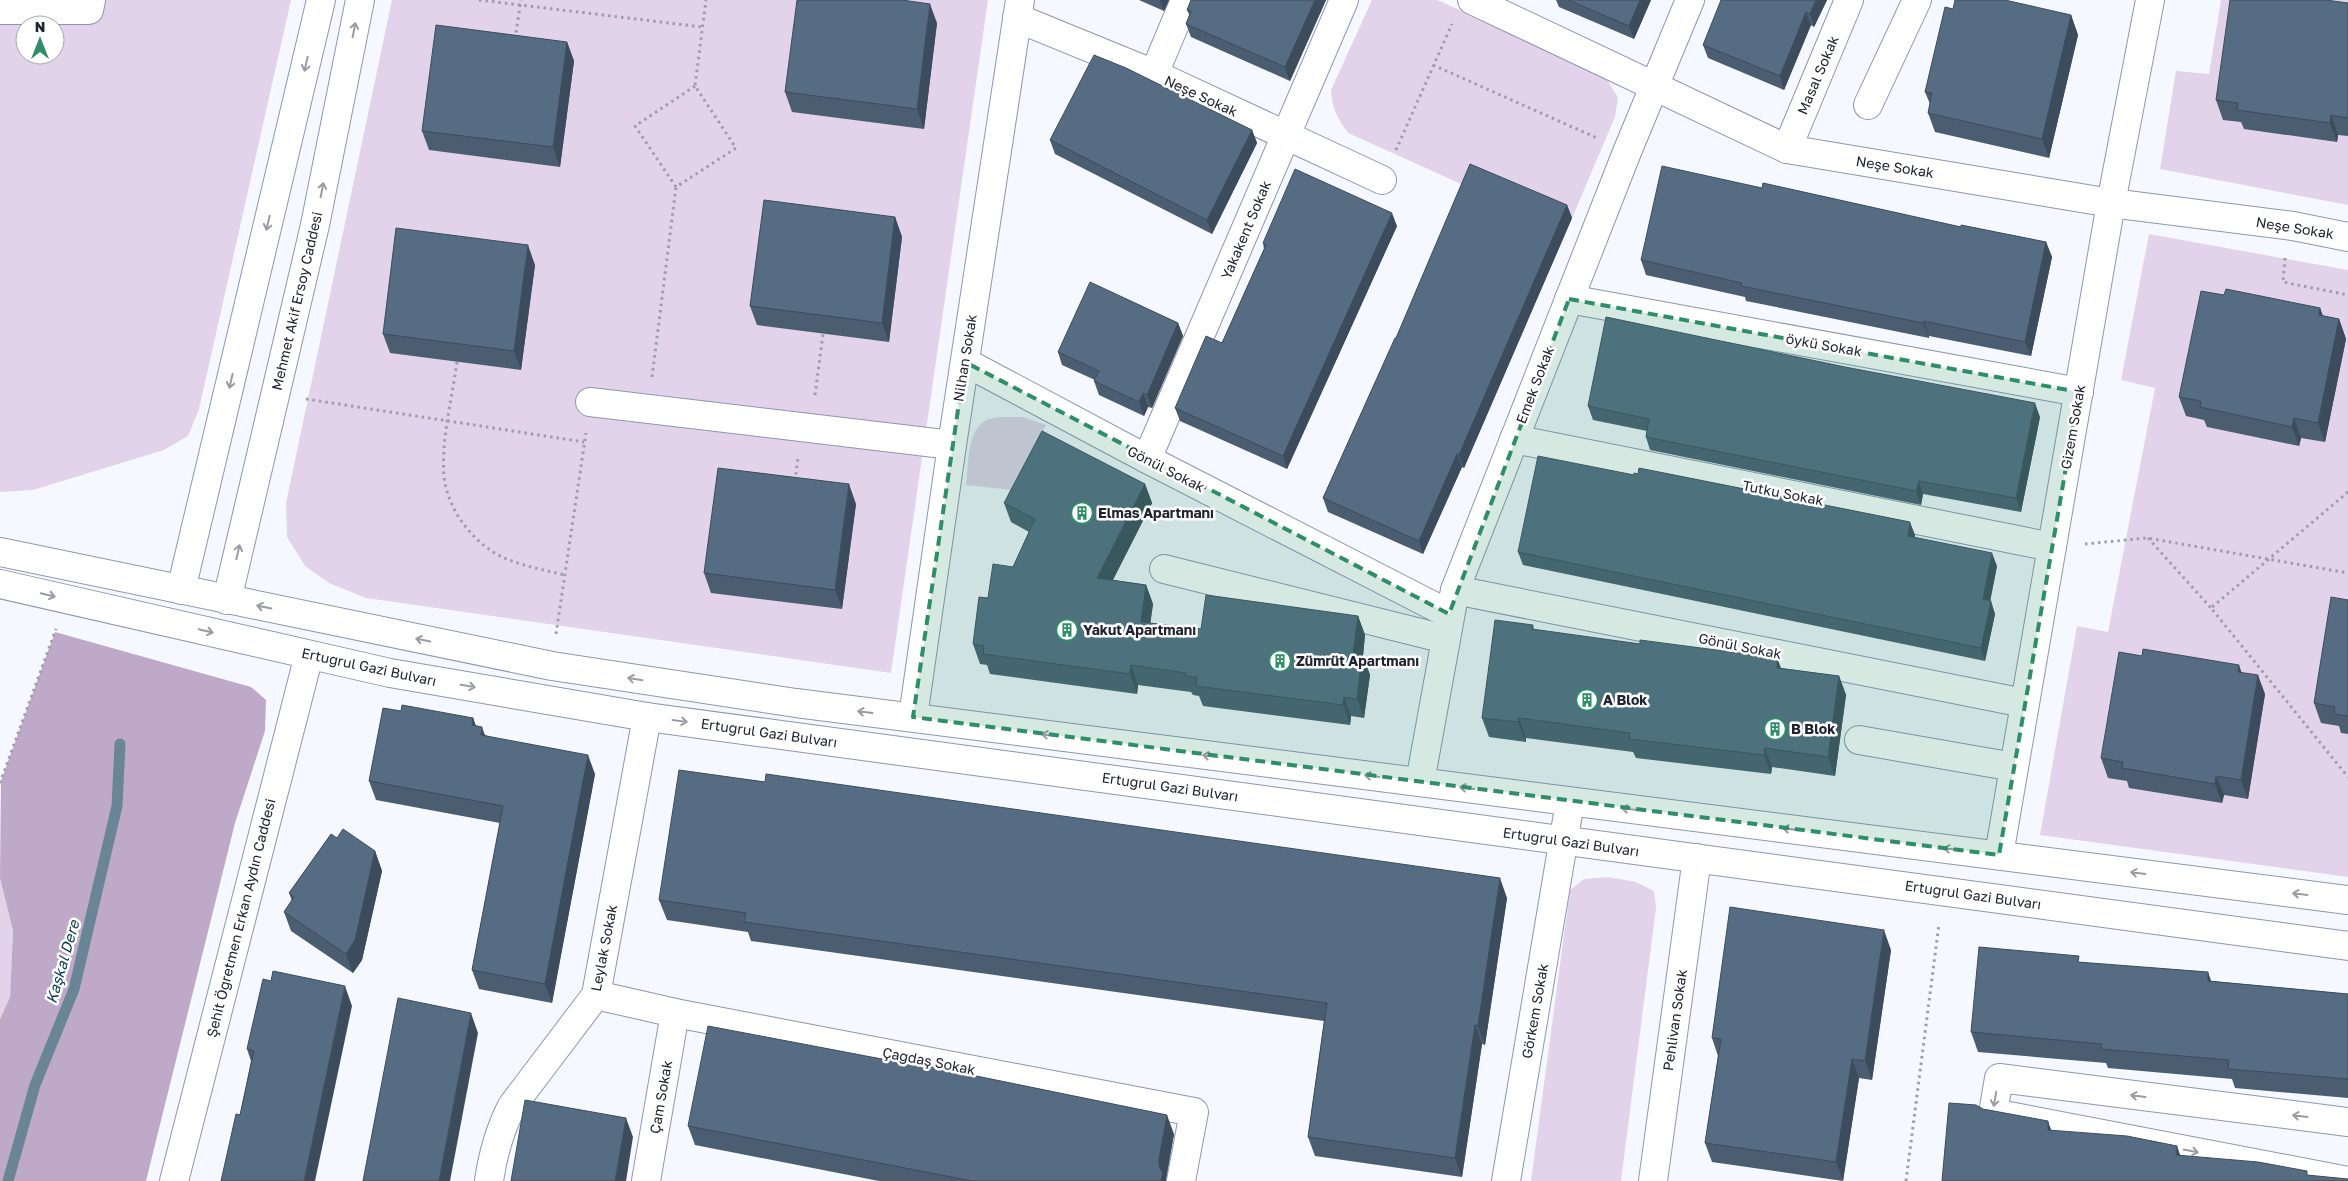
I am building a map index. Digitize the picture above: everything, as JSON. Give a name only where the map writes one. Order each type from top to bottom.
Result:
[{"type":"street","points":[[0,10],[89,10],[92,0]]},
{"type":"street","points":[[181,590],[321,0]]},
{"type":"street","name":"Mehmet Akif Ersoy Caddesi","points":[[227,600],[315,225],[360,0]]},
{"type":"street","points":[[1154,74],[1185,0]]},
{"type":"street","name":"Yakakent Sokak","points":[[1147,459],[1344,0]]},
{"type":"street","name":"Emek Sokak","points":[[1420,782],[1450,614],[1514,439],[1653,87],[1690,0]]},
{"type":"street","name":"Masal Sokak","points":[[1787,149],[1849,0]]},
{"type":"street","points":[[1868,105],[1917,0]]},
{"type":"street","name":"Gizem Sokak","points":[[2000,855],[2024,702],[2111,202],[2150,0]]},
{"type":"street","name":"Neşe Sokak","points":[[1464,8],[1519,10],[1653,87],[1787,149],[2111,202],[2293,226],[2348,237]]},
{"type":"street","name":"Neşe Sokak","points":[[1019,9],[1382,180]]},
{"type":"street","name":"Nilhan Sokak","points":[[913,717],[964,362],[1019,9]]},
{"type":"street","name":"öykü Sokak","points":[[1569,299],[2079,392]]},
{"type":"street","name":"Gönül Sokak","points":[[964,362],[1147,459],[1450,614],[2024,702]]},
{"type":"street","points":[[590,402],[952,445]]},
{"type":"street","name":"Tutku Sokak","points":[[1514,439],[2052,547]]},
{"type":"street","points":[[0,552],[70,568],[552,666],[796,703],[2348,900]]},
{"type":"street","points":[[1164,570],[1450,614]]},
{"type":"street","name":"Ertuğrul Gazi Bulvarı","points":[[0,584],[399,674],[648,717],[1404,818],[1564,842],[1697,858],[2348,946]]},
{"type":"street","name":"Şehit Öğretmen Erkan Aydın Caddesi","points":[[174,1181],[309,655]]},
{"type":"street","name":"Leylak Sokak","points":[[489,1181],[494,1147],[501,1126],[512,1106],[596,995],[648,717]]},
{"type":"street","points":[[1859,740],[2014,767]]},
{"type":"street","name":"Görkem Sokak","points":[[1506,1181],[1570,802]]},
{"type":"street","name":"Pehlivan Sokak","points":[[1653,1181],[1697,858]]},
{"type":"street","name":"Çağdaş Sokak","points":[[596,995],[675,1013],[1194,1112],[1181,1181]]},
{"type":"street","name":"Çam Sokak","points":[[652,1180],[675,1013]]},
{"type":"street","points":[[2348,1122],[1999,1078],[1993,1113],[2348,1181]]},
{"type":"path","points":[[479,0],[702,27]]},
{"type":"path","points":[[514,44],[521,0]]},
{"type":"path","points":[[676,187],[736,148],[695,86],[706,0]]},
{"type":"path","points":[[1382,180],[1433,65],[1464,8]]},
{"type":"path","points":[[1433,65],[1627,152]]},
{"type":"path","points":[[648,410],[676,187],[635,126],[695,86]]},
{"type":"path","points":[[2283,282],[2348,294]]},
{"type":"path","points":[[811,429],[822,334]]},
{"type":"path","points":[[458,362],[448,421],[444,477],[450,498],[462,523],[482,543],[502,556],[534,568],[565,575]]},
{"type":"path","points":[[276,394],[584,442]]},
{"type":"path","points":[[552,666],[590,402]]},
{"type":"path","points":[[2211,608],[2348,492]]},
{"type":"path","points":[[2147,538],[2211,608],[2348,777]]},
{"type":"path","points":[[2052,547],[2147,538],[2348,573]]},
{"type":"path","points":[[0,783],[66,599]]},
{"type":"path","points":[[1906,1181],[1943,891]]},
{"type":"highlighted area","points":[[1569,299],[2079,392],[1999,855],[913,717],[965,362],[1449,614]]},
{"type":"shaded area","points":[[0,0],[291,0],[199,409],[188,436],[164,450],[33,490],[0,492]]},
{"type":"shaded area","points":[[392,0],[988,0],[891,673],[366,598],[329,583],[305,566],[287,537],[286,503]]},
{"type":"shaded area","points":[[1372,0],[1437,0],[1581,63],[1607,79],[1618,98],[1615,117],[1572,218],[1470,188],[1348,133],[1336,113],[1331,90]]},
{"type":"shaded area","points":[[2221,0],[2348,0],[2348,205],[2160,169],[2176,71],[2209,74]]},
{"type":"shaded area","points":[[2149,234],[2348,270],[2348,877],[2040,835],[2077,626],[2108,632],[2155,388],[2121,380]]},
{"type":"shaded area","points":[[1000,417],[1023,417],[1046,425],[1012,490],[966,485],[971,441],[974,433],[985,421]]},
{"type":"shaded area","points":[[55,632],[251,687],[266,700],[265,731],[235,823],[146,1181],[0,1181],[0,1019],[10,997],[13,931],[0,878],[1,781]]},
{"type":"shaded area","points":[[1608,877],[1636,882],[1654,891],[1656,908],[1621,1181],[1531,1181],[1570,890],[1584,879]]},
{"type":"shaded area","points":[[0,878],[13,931],[10,997],[0,1019]]},
{"type":"building","points":[[797,0],[902,0],[930,4],[917,109],[785,92]]},
{"type":"building","points":[[1191,0],[1315,0],[1285,67],[1186,24],[1191,11],[1187,10]]},
{"type":"building","points":[[1568,0],[1640,0],[1629,26]]},
{"type":"building","points":[[1721,0],[1816,0],[1810,14],[1806,12],[1780,76],[1703,45]]},
{"type":"building","points":[[1955,0],[2005,0],[2071,15],[2042,139],[1928,113],[1932,93],[1925,92],[1945,7],[1953,9]]},
{"type":"building","points":[[2230,0],[2326,0],[2348,3],[2348,118],[2331,115],[2330,123],[2237,110],[2238,103],[2216,100]]},
{"type":"building","points":[[436,25],[567,42],[553,147],[422,131]]},
{"type":"building","points":[[1094,55],[1126,68],[1252,130],[1207,220],[1050,140]]},
{"type":"building","points":[[1470,164],[1567,205],[1459,455],[1457,454],[1419,541],[1323,498],[1396,338]]},
{"type":"building","points":[[1662,166],[1762,188],[1763,183],[1961,227],[1961,225],[2046,242],[2025,342],[1741,286],[1742,283],[1641,260]]},
{"type":"building","points":[[1295,169],[1392,213],[1283,456],[1175,408],[1206,336],[1222,343],[1266,245],[1263,243]]},
{"type":"building","points":[[764,200],[895,217],[882,323],[750,306]]},
{"type":"building","points":[[396,228],[528,245],[514,351],[383,334]]},
{"type":"building","points":[[1090,282],[1178,323],[1147,395],[1143,393],[1139,402],[1094,381],[1099,371],[1058,352]]},
{"type":"building","points":[[2226,289],[2320,308],[2319,315],[2339,319],[2318,423],[2294,418],[2292,427],[2200,407],[2201,401],[2179,397],[2201,291],[2224,295]]},
{"type":"building","points":[[1606,317],[1845,367],[2035,403],[2016,498],[1919,481],[1916,491],[1646,437],[1649,419],[1588,406]]},
{"type":"building","points":[[1042,431],[1145,484],[1097,578],[1146,585],[1141,622],[1201,629],[1206,595],[1358,616],[1353,654],[1362,656],[1357,699],[1344,697],[1343,705],[1196,686],[1197,677],[1186,676],[1186,673],[1131,665],[1130,674],[983,654],[984,646],[973,644],[979,597],[988,598],[993,564],[1013,567],[1035,519],[1004,503]]},
{"type":"building","points":[[1538,456],[1634,475],[1634,473],[1638,474],[1639,468],[1910,522],[1908,536],[1992,553],[1983,599],[1991,601],[1981,648],[1518,552]]},
{"type":"building","points":[[718,468],[849,484],[835,590],[704,573]]},
{"type":"building","points":[[2331,597],[2348,600],[2348,716],[2334,714],[2335,707],[2314,703]]},
{"type":"building","points":[[1495,620],[1533,625],[1532,629],[1640,644],[1640,640],[1777,658],[1777,668],[1839,676],[1828,757],[1765,748],[1764,755],[1629,739],[1630,733],[1519,718],[1518,722],[1482,718]]},
{"type":"building","points":[[2143,649],[2239,665],[2238,672],[2258,675],[2241,780],[2216,776],[2215,784],[2122,768],[2123,762],[2101,758],[2119,652],[2142,656]]},
{"type":"building","points":[[402,705],[473,718],[472,725],[482,727],[481,735],[588,755],[545,984],[472,970],[503,806],[369,781],[383,708],[401,711]]},
{"type":"building","points":[[679,770],[765,782],[766,774],[1500,878],[1478,1026],[1475,1025],[1455,1158],[1308,1137],[1327,1003],[744,922],[746,913],[659,900]]},
{"type":"building","points":[[343,829],[375,851],[355,940],[346,954],[284,912],[294,897],[289,893],[331,834],[337,838]]},
{"type":"building","points":[[1730,907],[1884,930],[1865,1061],[1852,1059],[1836,1162],[1705,1143],[1721,1039],[1712,1038]]},
{"type":"building","points":[[1979,947],[2079,956],[2078,962],[2208,972],[2208,981],[2348,994],[2348,1079],[2228,1069],[2229,1060],[2101,1049],[2102,1044],[1971,1032]]},
{"type":"building","points":[[273,971],[345,986],[304,1181],[221,1181],[236,1114],[240,1115],[254,1051],[247,1049],[263,979],[271,981]]},
{"type":"building","points":[[398,998],[471,1013],[439,1181],[363,1181]]},
{"type":"building","points":[[708,1026],[903,1063],[903,1061],[1167,1115],[1159,1159],[1159,1166],[1163,1173],[1161,1181],[972,1181],[688,1126]]},
{"type":"building","points":[[525,1100],[626,1118],[615,1181],[511,1181]]},
{"type":"building","points":[[1949,1103],[1976,1105],[1983,1109],[2048,1121],[2048,1130],[2127,1136],[2177,1146],[2176,1155],[2258,1162],[2307,1171],[2307,1175],[2348,1179],[2348,1181],[1942,1181]]},
{"type":"waterway","name":"Kaşkal Dere","points":[[8,1181],[35,1085],[74,989],[117,806],[120,744]]},
{"type":"place","name":"Elmas Apartmanı","points":[[1082,513]]},
{"type":"place","name":"Yakut Apartmanı","points":[[1067,630]]},
{"type":"place","name":"Zümrüt Apartmanı","points":[[1280,661]]},
{"type":"place","name":"A Blok","points":[[1587,700]]},
{"type":"place","name":"B Blok","points":[[1775,729]]}]
